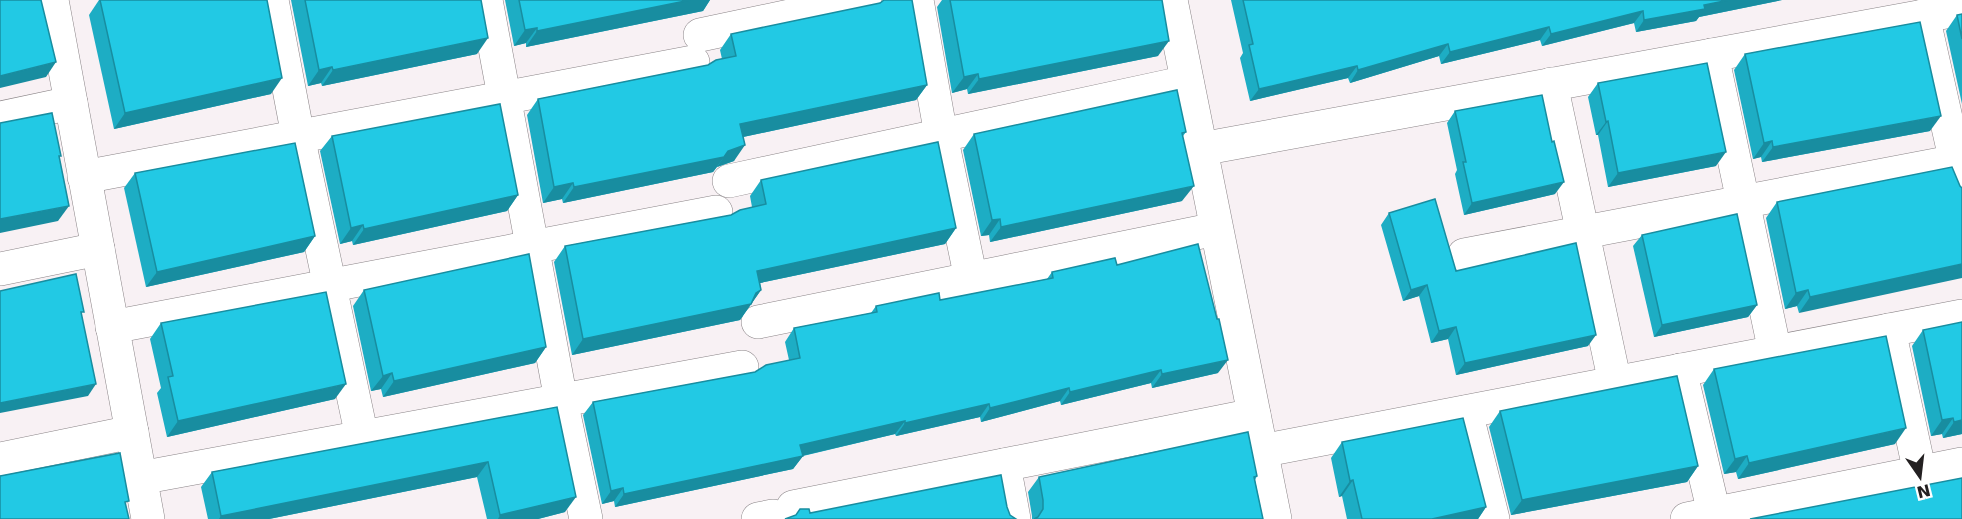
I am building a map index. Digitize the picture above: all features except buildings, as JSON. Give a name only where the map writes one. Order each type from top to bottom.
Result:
[{"type":"street","points":[[52,0],[148,519]]},
{"type":"street","points":[[272,0],[298,136],[362,437]]},
{"type":"street","points":[[486,0],[561,400],[586,519]]},
{"type":"street","points":[[84,177],[506,97],[697,48],[865,0]]},
{"type":"street","points":[[917,0],[941,135],[971,279]]},
{"type":"street","points":[[1171,0],[1275,519]]},
{"type":"street","points":[[1200,150],[1962,9]]},
{"type":"street","points":[[1464,255],[1743,202],[1960,170],[1923,16]]},
{"type":"street","points":[[1712,55],[1775,352]]},
{"type":"street","points":[[729,181],[1187,82]]},
{"type":"street","points":[[1551,84],[1615,383]]},
{"type":"street","points":[[0,118],[71,104]]},
{"type":"street","points":[[112,327],[716,212]]},
{"type":"street","points":[[758,322],[1216,229]]},
{"type":"street","points":[[0,269],[98,249]]},
{"type":"street","points":[[1261,451],[1962,316]]},
{"type":"street","points":[[1889,330],[1920,473]]},
{"type":"street","points":[[140,478],[742,367]]},
{"type":"street","points":[[1680,370],[1701,516],[1962,464]]},
{"type":"street","points":[[1466,412],[1493,519]]},
{"type":"street","points":[[775,514],[1254,415]]},
{"type":"street","points":[[0,459],[132,432]]},
{"type":"street","points":[[1004,465],[1014,519]]}]
